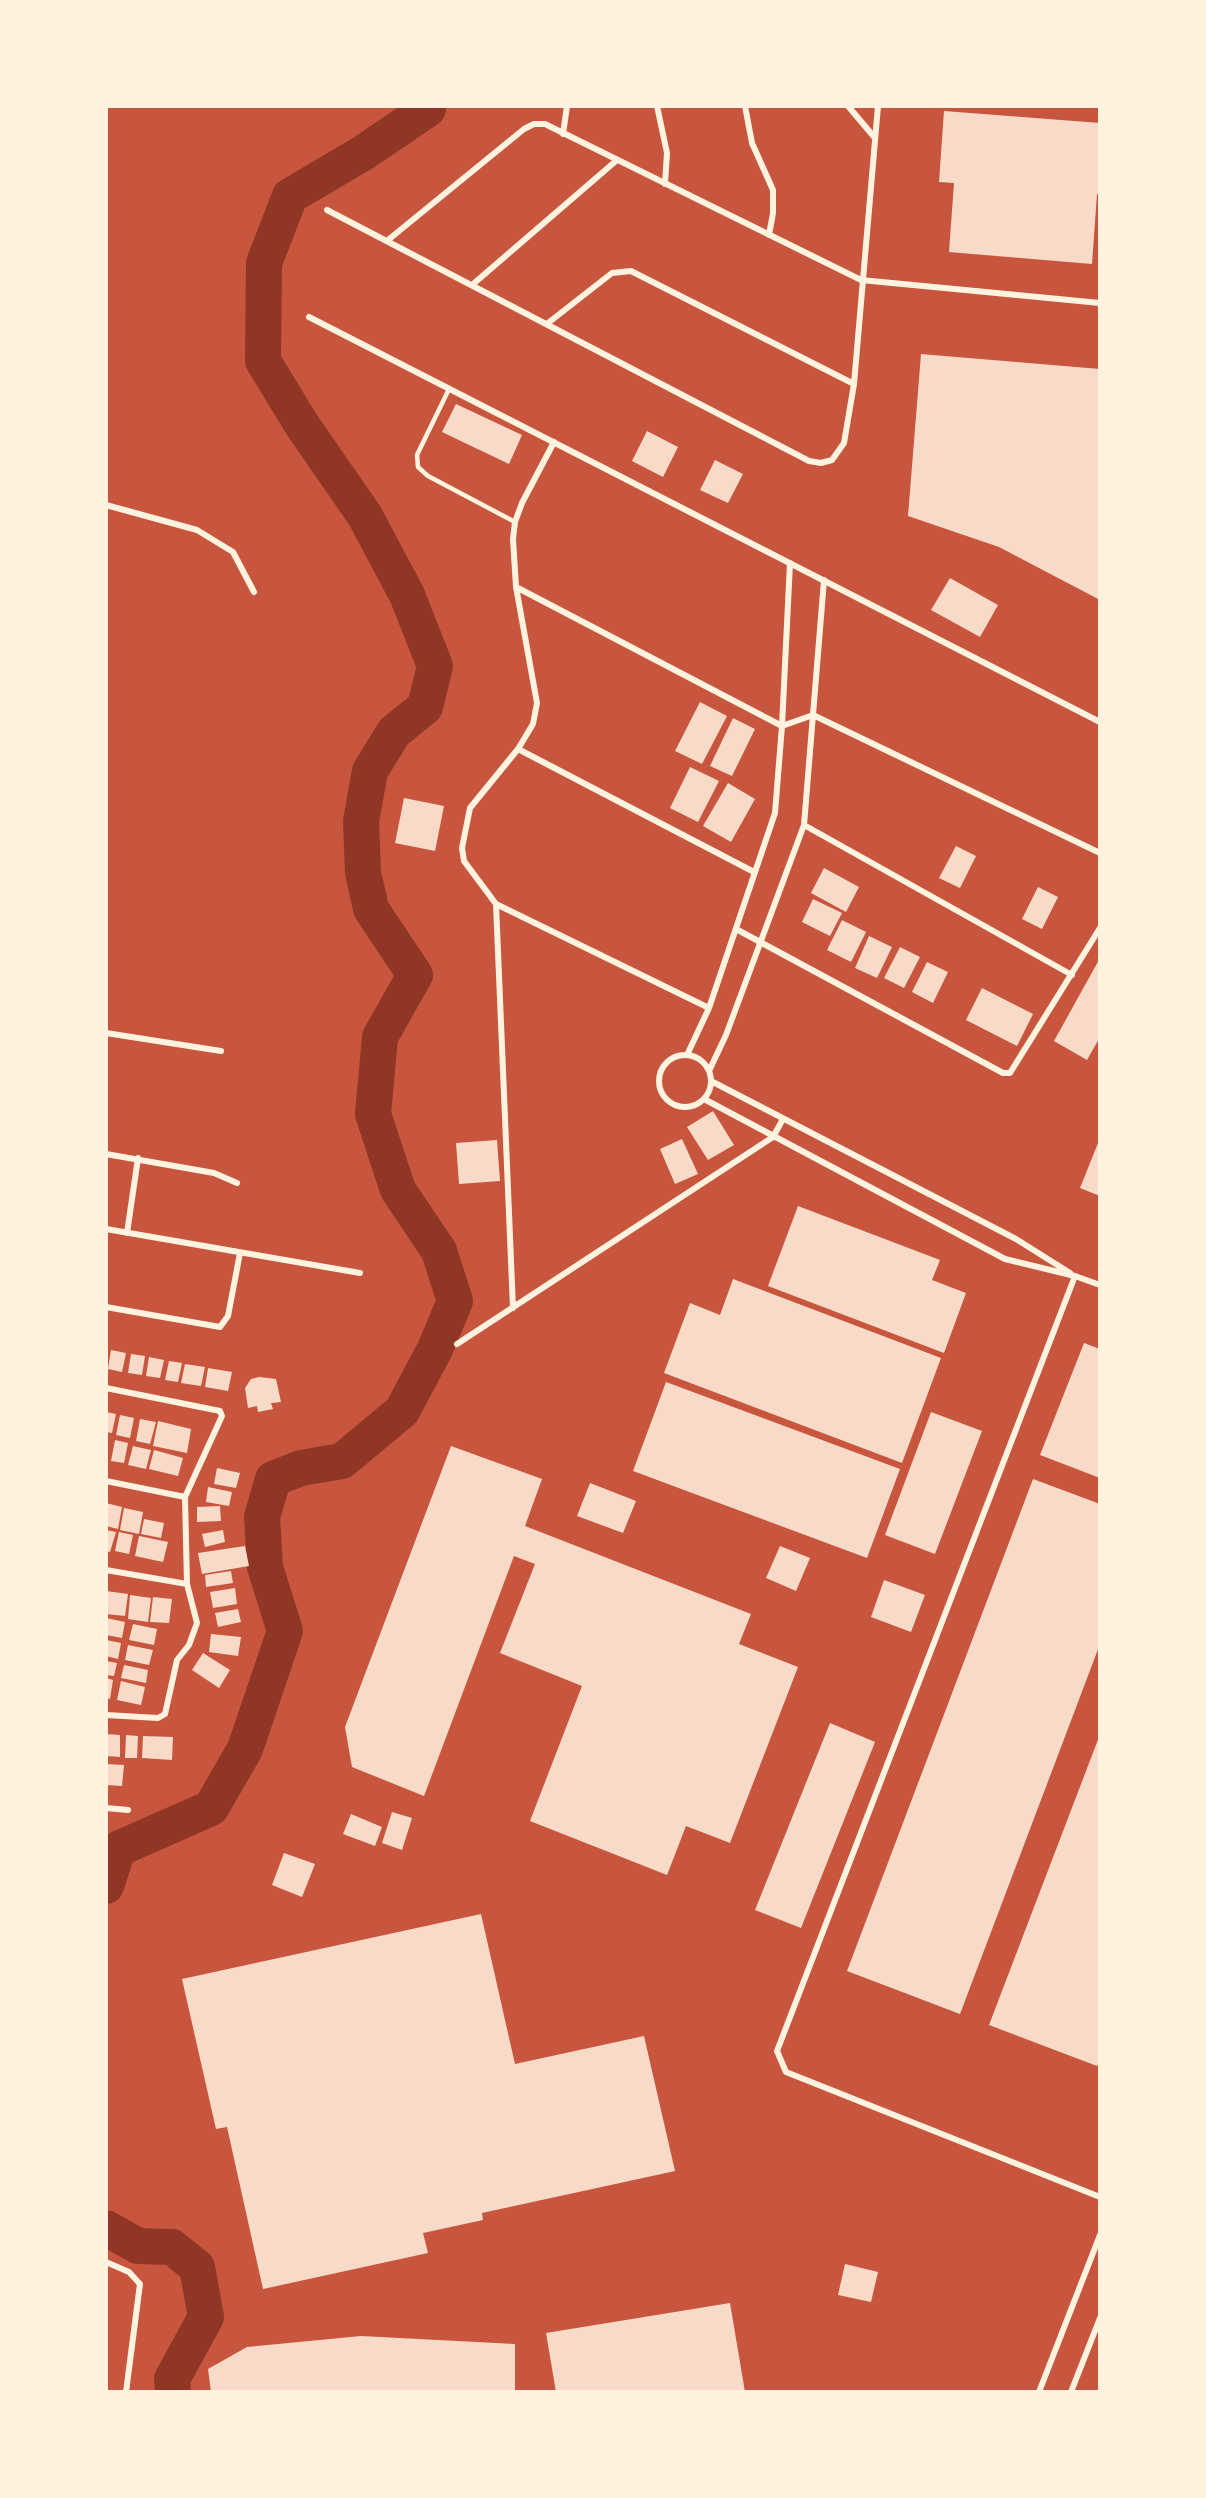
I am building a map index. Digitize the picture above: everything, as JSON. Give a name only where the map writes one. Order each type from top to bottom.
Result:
[{"type":"street","points":[[563,134],[567,106]]},
{"type":"street","points":[[657,106],[667,153],[665,184]]},
{"type":"street","points":[[745,106],[752,142],[773,190],[773,213],[769,235]]},
{"type":"street","points":[[848,106],[875,138]]},
{"type":"street","points":[[327,210],[548,323],[809,461],[822,463],[832,460],[840,452],[844,443],[854,384],[861,280],[878,106]]},
{"type":"street","points":[[388,240],[524,129],[534,124],[545,124],[861,280],[1100,303]]},
{"type":"street","points":[[472,285],[617,160]]},
{"type":"street","points":[[548,323],[612,273],[631,271],[854,384]]},
{"type":"street","points":[[309,317],[1100,722]]},
{"type":"street","points":[[554,442],[515,522],[516,586],[537,703],[533,724],[518,749],[470,808],[462,848],[464,861],[496,904],[709,1008]]},
{"type":"street","points":[[106,505],[197,530],[233,552],[254,592]]},
{"type":"street","points":[[687,1055],[709,1008],[775,813],[790,563]]},
{"type":"street","points":[[709,1071],[726,1035],[804,825],[824,580]]},
{"type":"street","points":[[516,586],[782,726],[813,715],[1100,853]]},
{"type":"street","points":[[518,749],[754,872]]},
{"type":"street","points":[[804,825],[1072,975]]},
{"type":"street","points":[[496,904],[513,1308]]},
{"type":"street","points":[[736,929],[761,940],[1003,1073],[1014,1070],[1100,928]]},
{"type":"street","points":[[106,1033],[221,1051]]},
{"type":"street","points":[[679,1055],[687,1055],[704,1062],[709,1071],[711,1081],[704,1099],[685,1107],[675,1105],[662,1095],[658,1078],[665,1064],[679,1055]]},
{"type":"street","points":[[711,1081],[1016,1239],[1075,1276]]},
{"type":"street","points":[[704,1099],[1005,1259],[1075,1276],[1100,1285]]},
{"type":"street","points":[[457,1344],[773,1137],[783,1119]]},
{"type":"street","points":[[106,1154],[214,1173],[237,1183]]},
{"type":"street","points":[[127,1233],[138,1158]]},
{"type":"street","points":[[106,1229],[360,1273]]},
{"type":"street","points":[[106,1307],[220,1327],[228,1316],[240,1253]]},
{"type":"street","points":[[1075,1276],[777,2051],[786,2072],[1100,2196]]},
{"type":"street","points":[[106,1388],[220,1412],[222,1422],[185,1497],[187,1584],[196,1623],[189,1645],[177,1660],[165,1714],[158,1718],[106,1715]]},
{"type":"street","points":[[106,1481],[185,1497]]},
{"type":"street","points":[[106,1570],[187,1584]]},
{"type":"street","points":[[106,1808],[128,1810]]},
{"type":"street","points":[[1040,2391],[1100,2235]]},
{"type":"street","points":[[106,2262],[136,2277],[140,2284],[126,2391]]},
{"type":"street","points":[[1071,2391],[1100,2318]]},
{"type":"lane","points":[[449,389],[417,455],[418,467],[428,476],[515,522]]},
{"type":"building","points":[[944,111],[1100,123],[1100,195],[1097,194],[1092,264],[949,252],[954,183],[939,182]]},
{"type":"building","points":[[921,354],[1100,369],[1100,600],[999,547],[908,516]]},
{"type":"building","points":[[456,404],[522,435],[509,464],[442,432]]},
{"type":"building","points":[[647,431],[678,447],[663,477],[632,461]]},
{"type":"building","points":[[715,460],[743,474],[728,503],[700,490]]},
{"type":"building","points":[[950,578],[998,605],[980,637],[931,610]]},
{"type":"building","points":[[700,702],[727,716],[702,764],[675,751]]},
{"type":"building","points":[[733,718],[755,729],[732,776],[710,766]]},
{"type":"building","points":[[690,767],[719,781],[698,822],[670,808]]},
{"type":"building","points":[[728,783],[755,799],[731,842],[703,826]]},
{"type":"building","points":[[404,798],[444,806],[435,851],[395,843]]},
{"type":"building","points":[[956,846],[976,856],[960,888],[939,878]]},
{"type":"building","points":[[824,868],[859,887],[846,912],[811,893]]},
{"type":"building","points":[[1038,887],[1058,897],[1042,929],[1022,919]]},
{"type":"building","points":[[813,899],[842,913],[830,936],[802,922]]},
{"type":"building","points":[[842,920],[866,932],[851,962],[827,950]]},
{"type":"building","points":[[869,936],[892,947],[877,978],[855,968]]},
{"type":"building","points":[[900,947],[920,957],[904,988],[884,978]]},
{"type":"building","points":[[1100,958],[1100,1037],[1087,1060],[1054,1041]]},
{"type":"building","points":[[927,962],[948,972],[933,1003],[912,992]]},
{"type":"building","points":[[982,988],[1033,1014],[1017,1046],[966,1020]]},
{"type":"building","points":[[713,1111],[734,1145],[708,1160],[687,1127]]},
{"type":"building","points":[[1100,1138],[1100,1196],[1080,1188]]},
{"type":"building","points":[[682,1139],[698,1174],[675,1184],[660,1149]]},
{"type":"building","points":[[497,1140],[500,1181],[459,1184],[456,1143]]},
{"type":"building","points":[[798,1206],[940,1260],[932,1280],[966,1293],[944,1353],[768,1286]]},
{"type":"building","points":[[733,1279],[941,1358],[902,1463],[664,1373],[690,1303],[720,1315]]},
{"type":"building","points":[[1084,1343],[1100,1349],[1100,1478],[1040,1455]]},
{"type":"building","points":[[111,1350],[126,1353],[122,1372],[108,1369]]},
{"type":"building","points":[[131,1354],[145,1356],[142,1375],[128,1373]]},
{"type":"building","points":[[149,1357],[164,1360],[160,1378],[146,1376]]},
{"type":"building","points":[[169,1361],[182,1363],[178,1382],[165,1380]]},
{"type":"building","points":[[185,1364],[205,1367],[201,1386],[181,1383]]},
{"type":"building","points":[[208,1368],[232,1372],[228,1391],[205,1387]]},
{"type":"building","points":[[259,1377],[276,1379],[281,1402],[271,1403],[273,1409],[258,1412],[257,1406],[248,1408],[245,1388],[251,1379]]},
{"type":"building","points":[[666,1382],[900,1469],[867,1558],[633,1471]]},
{"type":"building","points":[[106,1412],[116,1414],[112,1433],[106,1432]]},
{"type":"building","points":[[931,1412],[982,1431],[935,1554],[885,1535]]},
{"type":"building","points":[[120,1415],[134,1418],[130,1438],[116,1435]]},
{"type":"building","points":[[140,1419],[156,1422],[150,1444],[136,1441]]},
{"type":"building","points":[[158,1421],[191,1429],[187,1453],[153,1446]]},
{"type":"building","points":[[115,1440],[128,1443],[124,1463],[111,1461]]},
{"type":"building","points":[[133,1446],[151,1450],[146,1469],[128,1465]]},
{"type":"building","points":[[451,1446],[542,1479],[525,1526],[751,1614],[739,1644],[798,1667],[730,1843],[686,1826],[667,1875],[530,1821],[582,1686],[500,1653],[535,1564],[514,1556],[424,1796],[352,1767],[345,1727]]},
{"type":"building","points":[[154,1450],[183,1458],[178,1476],[149,1469]]},
{"type":"building","points":[[217,1468],[240,1473],[236,1488],[214,1484]]},
{"type":"building","points":[[1033,1479],[1100,1504],[1100,1644],[960,2014],[847,1971]]},
{"type":"building","points":[[590,1483],[636,1501],[623,1533],[577,1516]]},
{"type":"building","points":[[208,1487],[232,1492],[229,1506],[206,1502]]},
{"type":"building","points":[[106,1503],[122,1507],[118,1529],[106,1526]]},
{"type":"building","points":[[220,1506],[221,1521],[197,1522],[197,1507]]},
{"type":"building","points":[[124,1508],[143,1512],[139,1534],[120,1530]]},
{"type":"building","points":[[144,1519],[164,1523],[161,1538],[141,1534]]},
{"type":"building","points":[[106,1530],[116,1532],[110,1552],[106,1551]]},
{"type":"building","points":[[223,1530],[225,1542],[205,1547],[202,1534]]},
{"type":"building","points":[[119,1532],[133,1535],[129,1554],[115,1551]]},
{"type":"building","points":[[139,1536],[168,1542],[163,1562],[135,1556]]},
{"type":"building","points":[[245,1546],[249,1566],[202,1574],[198,1553]]},
{"type":"building","points":[[780,1546],[810,1558],[796,1591],[766,1578]]},
{"type":"building","points":[[231,1571],[233,1583],[206,1587],[205,1575]]},
{"type":"building","points":[[884,1580],[925,1595],[911,1632],[871,1617]]},
{"type":"building","points":[[235,1588],[237,1604],[213,1608],[210,1592]]},
{"type":"building","points":[[106,1591],[128,1594],[125,1616],[106,1614]]},
{"type":"building","points":[[130,1595],[151,1598],[148,1622],[128,1619]]},
{"type":"building","points":[[153,1597],[172,1599],[169,1623],[150,1622]]},
{"type":"building","points":[[238,1609],[241,1622],[218,1627],[215,1613]]},
{"type":"building","points":[[106,1618],[125,1622],[122,1638],[106,1635]]},
{"type":"building","points":[[133,1624],[157,1629],[154,1645],[129,1640]]},
{"type":"building","points":[[211,1634],[241,1637],[238,1656],[209,1652]]},
{"type":"building","points":[[106,1640],[121,1643],[118,1659],[106,1656]]},
{"type":"building","points":[[128,1645],[153,1650],[149,1665],[125,1660]]},
{"type":"building","points":[[203,1653],[230,1670],[219,1688],[192,1670]]},
{"type":"building","points":[[106,1661],[117,1663],[114,1676],[106,1675]]},
{"type":"building","points":[[124,1665],[148,1670],[146,1683],[121,1678]]},
{"type":"building","points":[[106,1678],[113,1680],[110,1699],[106,1698]]},
{"type":"building","points":[[121,1681],[145,1687],[141,1705],[117,1700]]},
{"type":"building","points":[[830,1723],[875,1742],[801,1928],[755,1910]]},
{"type":"building","points":[[106,1734],[120,1735],[120,1757],[106,1756]]},
{"type":"building","points":[[126,1735],[138,1736],[137,1758],[125,1758]]},
{"type":"building","points":[[143,1736],[173,1737],[172,1760],[142,1758]]},
{"type":"building","points":[[1099,1737],[1100,2061],[1097,2066],[989,2025]]},
{"type":"building","points":[[106,1764],[124,1765],[122,1786],[106,1785]]},
{"type":"building","points":[[392,1812],[412,1818],[402,1850],[382,1843]]},
{"type":"building","points":[[351,1814],[382,1827],[375,1846],[343,1834]]},
{"type":"building","points":[[284,1853],[315,1864],[302,1897],[272,1885]]},
{"type":"building","points":[[481,1914],[515,2064],[644,2036],[675,2171],[482,2213],[483,2220],[423,2233],[428,2253],[263,2289],[227,2127],[216,2129],[182,1979]]},
{"type":"building","points":[[845,2264],[878,2272],[871,2302],[838,2295]]},
{"type":"building","points":[[730,2303],[745,2392],[556,2392],[546,2333]]},
{"type":"building","points":[[361,2336],[515,2344],[515,2392],[211,2392],[208,2369],[247,2347]]},
{"type":"waterway","points":[[106,1886],[118,1849],[211,1808],[245,1749],[285,1631],[265,1567],[262,1517],[273,1479],[301,1468],[342,1461],[402,1411],[435,1349],[455,1301],[439,1251],[398,1190],[373,1114],[380,1037],[415,975],[371,909],[363,872],[361,821],[370,771],[394,732],[425,707],[435,666],[407,595],[365,516],[302,425],[263,361],[264,263],[290,196],[363,153],[428,109],[427,106]]},
{"type":"waterway","points":[[106,2228],[138,2246],[172,2247],[197,2267],[206,2317],[172,2379],[173,2392]]}]
